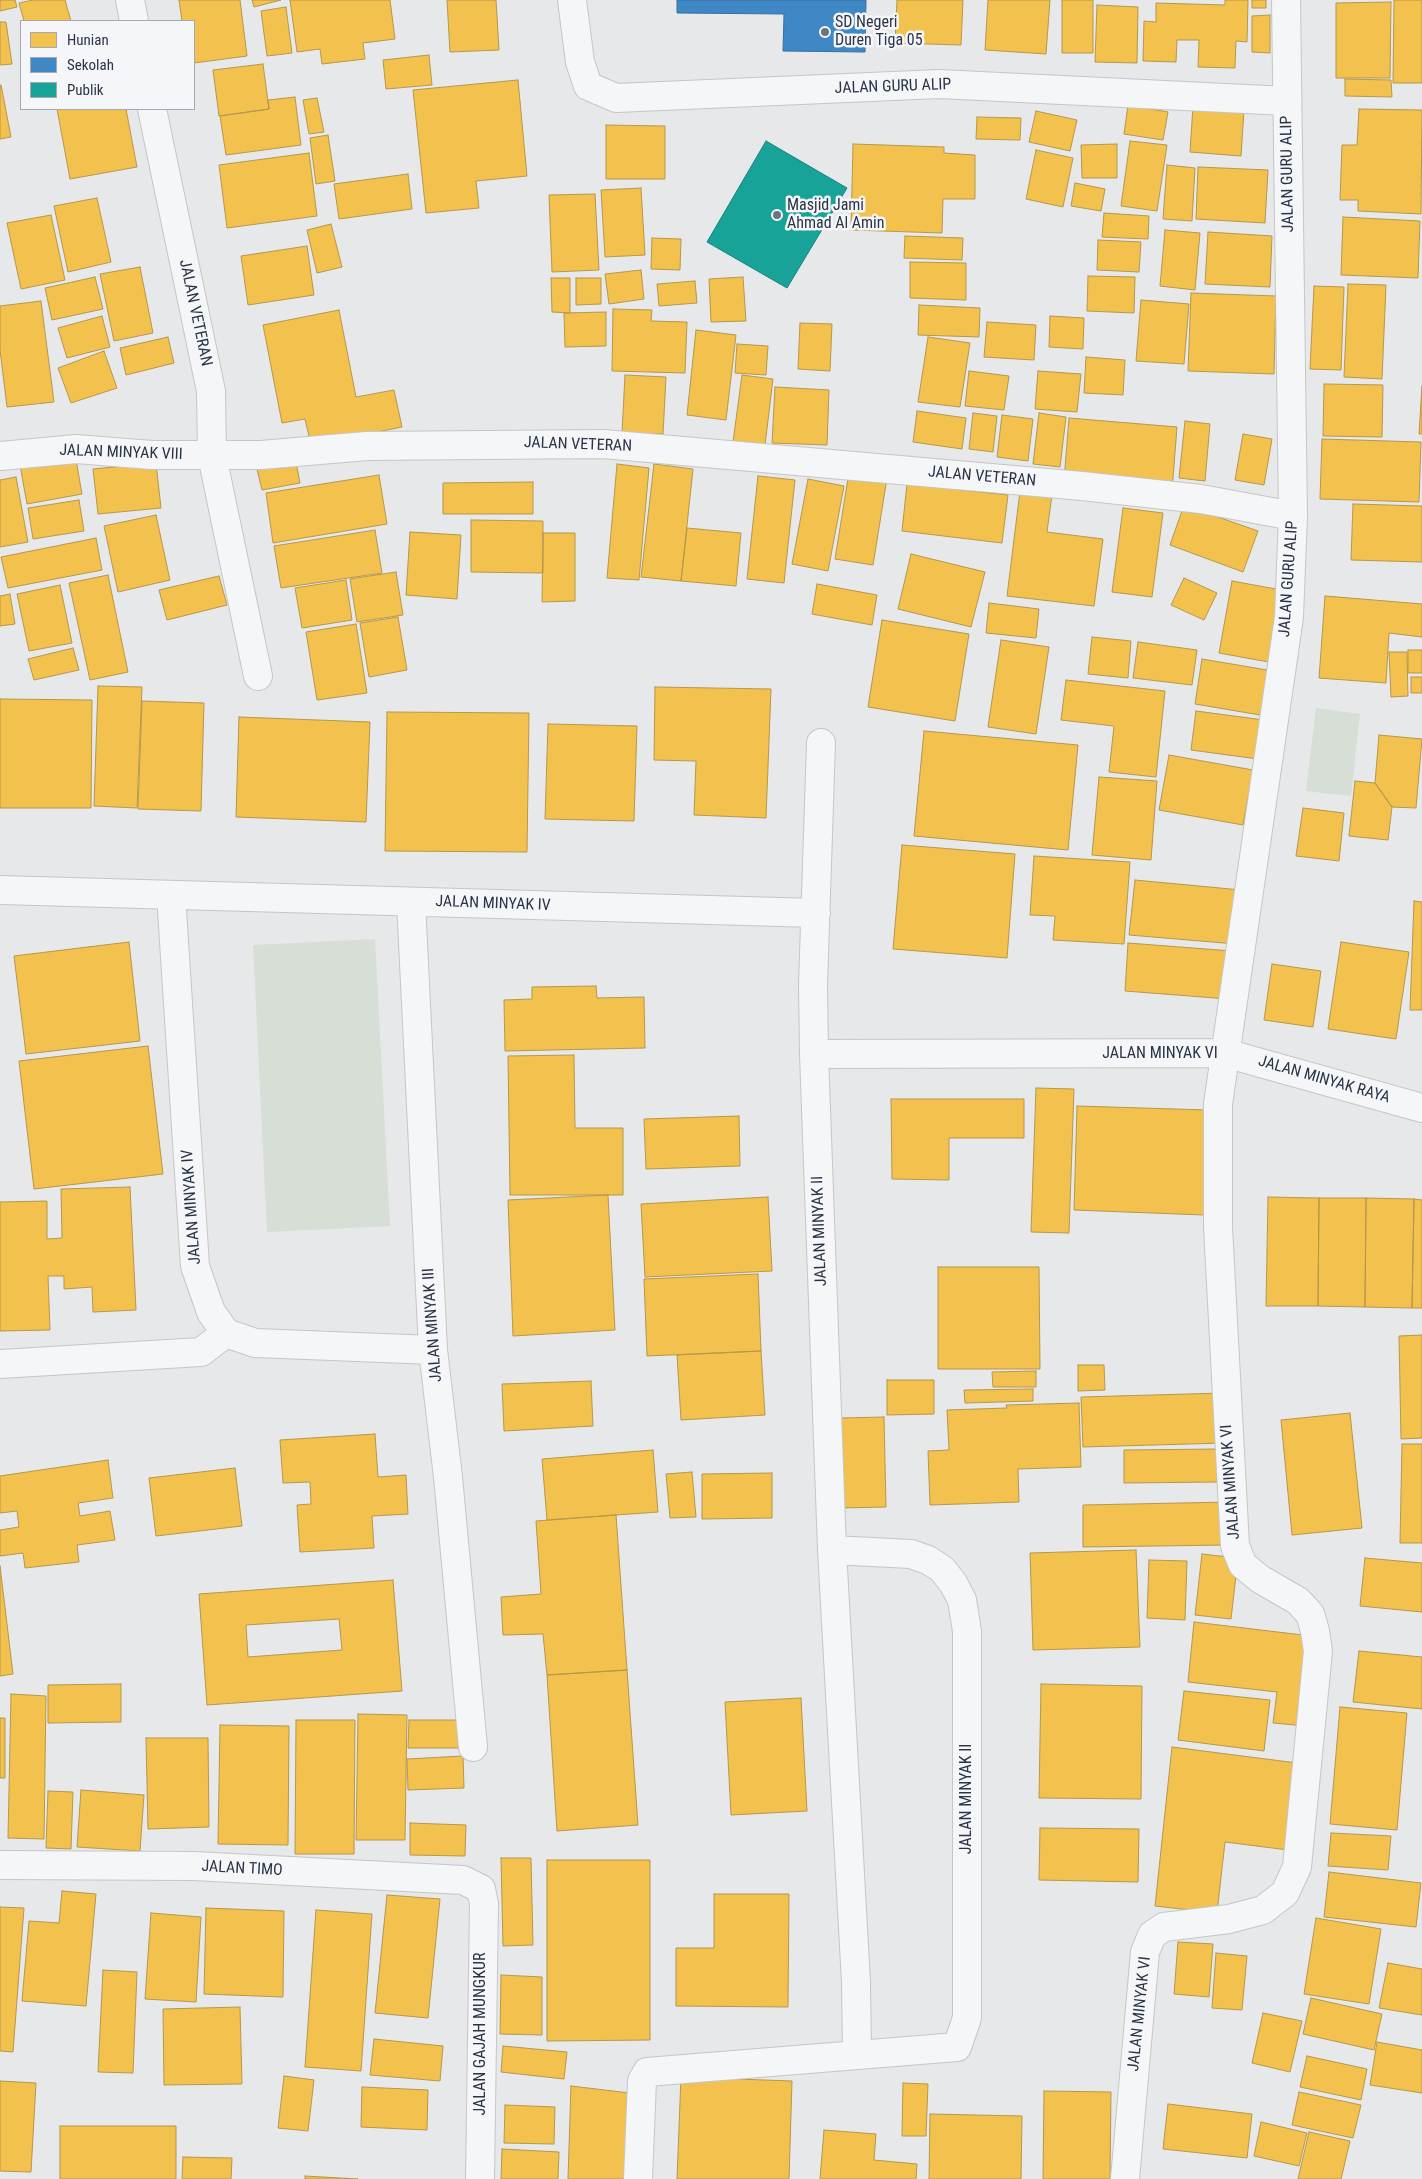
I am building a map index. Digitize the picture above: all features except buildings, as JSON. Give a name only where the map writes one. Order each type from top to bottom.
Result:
[{"type":"street","points":[[130,0],[134,20]]},
{"type":"street","name":"JALAN GURU ALIP","points":[[572,0],[580,62],[588,86],[616,98],[939,84],[1287,101]]},
{"type":"street","name":"JALAN GURU ALIP","points":[[1225,1053],[1289,617],[1293,516],[1286,0]]},
{"type":"street","name":"JALAN VETERAN","points":[[152,110],[211,391],[212,456],[261,455],[367,446],[603,444],[1082,486],[1201,499],[1293,516]]},
{"type":"street","name":"JALAN MINYAK VIII","points":[[0,456],[76,449],[152,455],[212,456]]},
{"type":"street","points":[[212,456],[258,676]]},
{"type":"street","name":"JALAN MINYAK II","points":[[821,744],[813,985],[814,1054],[832,1550],[856,1982],[857,2055]]},
{"type":"street","name":"JALAN MINYAK IV","points":[[0,890],[816,913]]},
{"type":"street","name":"JALAN MINYAK IV","points":[[171,895],[195,1266],[211,1312],[226,1333]]},
{"type":"street","name":"JALAN MINYAK III","points":[[411,902],[433,1350],[448,1477],[473,1747]]},
{"type":"street","name":"JALAN MINYAK VI","points":[[814,1054],[1225,1053],[1218,1104],[1218,1227],[1235,1546],[1243,1565],[1260,1579],[1298,1601],[1310,1614],[1318,1651],[1297,1867],[1285,1893],[1264,1910],[1229,1919],[1164,1927],[1152,1935],[1145,1952],[1125,2179]]},
{"type":"street","name":"JALAN MINYAK RAYA","points":[[1225,1053],[1422,1108]]},
{"type":"street","points":[[0,1364],[201,1352],[226,1333],[255,1343],[433,1350]]},
{"type":"street","name":"JALAN MINYAK II","points":[[638,2179],[642,2081],[647,2072],[957,2047],[967,2018],[967,1631],[962,1600],[953,1583],[942,1569],[928,1560],[911,1554],[832,1550]]},
{"type":"street","name":"JALAN TIMO","points":[[0,1865],[194,1866],[463,1880],[481,1889]]},
{"type":"street","name":"JALAN GAJAH MUNGKUR","points":[[480,2179],[484,1904],[481,1889]]},
{"type":"shaded area","points":[[1316,708],[1360,714],[1351,796],[1306,791]]},
{"type":"shaded area","points":[[375,939],[390,1226],[267,1232],[253,945]]},
{"type":"place","name":"SD Negeri Duren Tiga 05","points":[[825,32]]},
{"type":"place","name":"Masjid Jami Ahmad Al Amin","points":[[777,215]]}]
